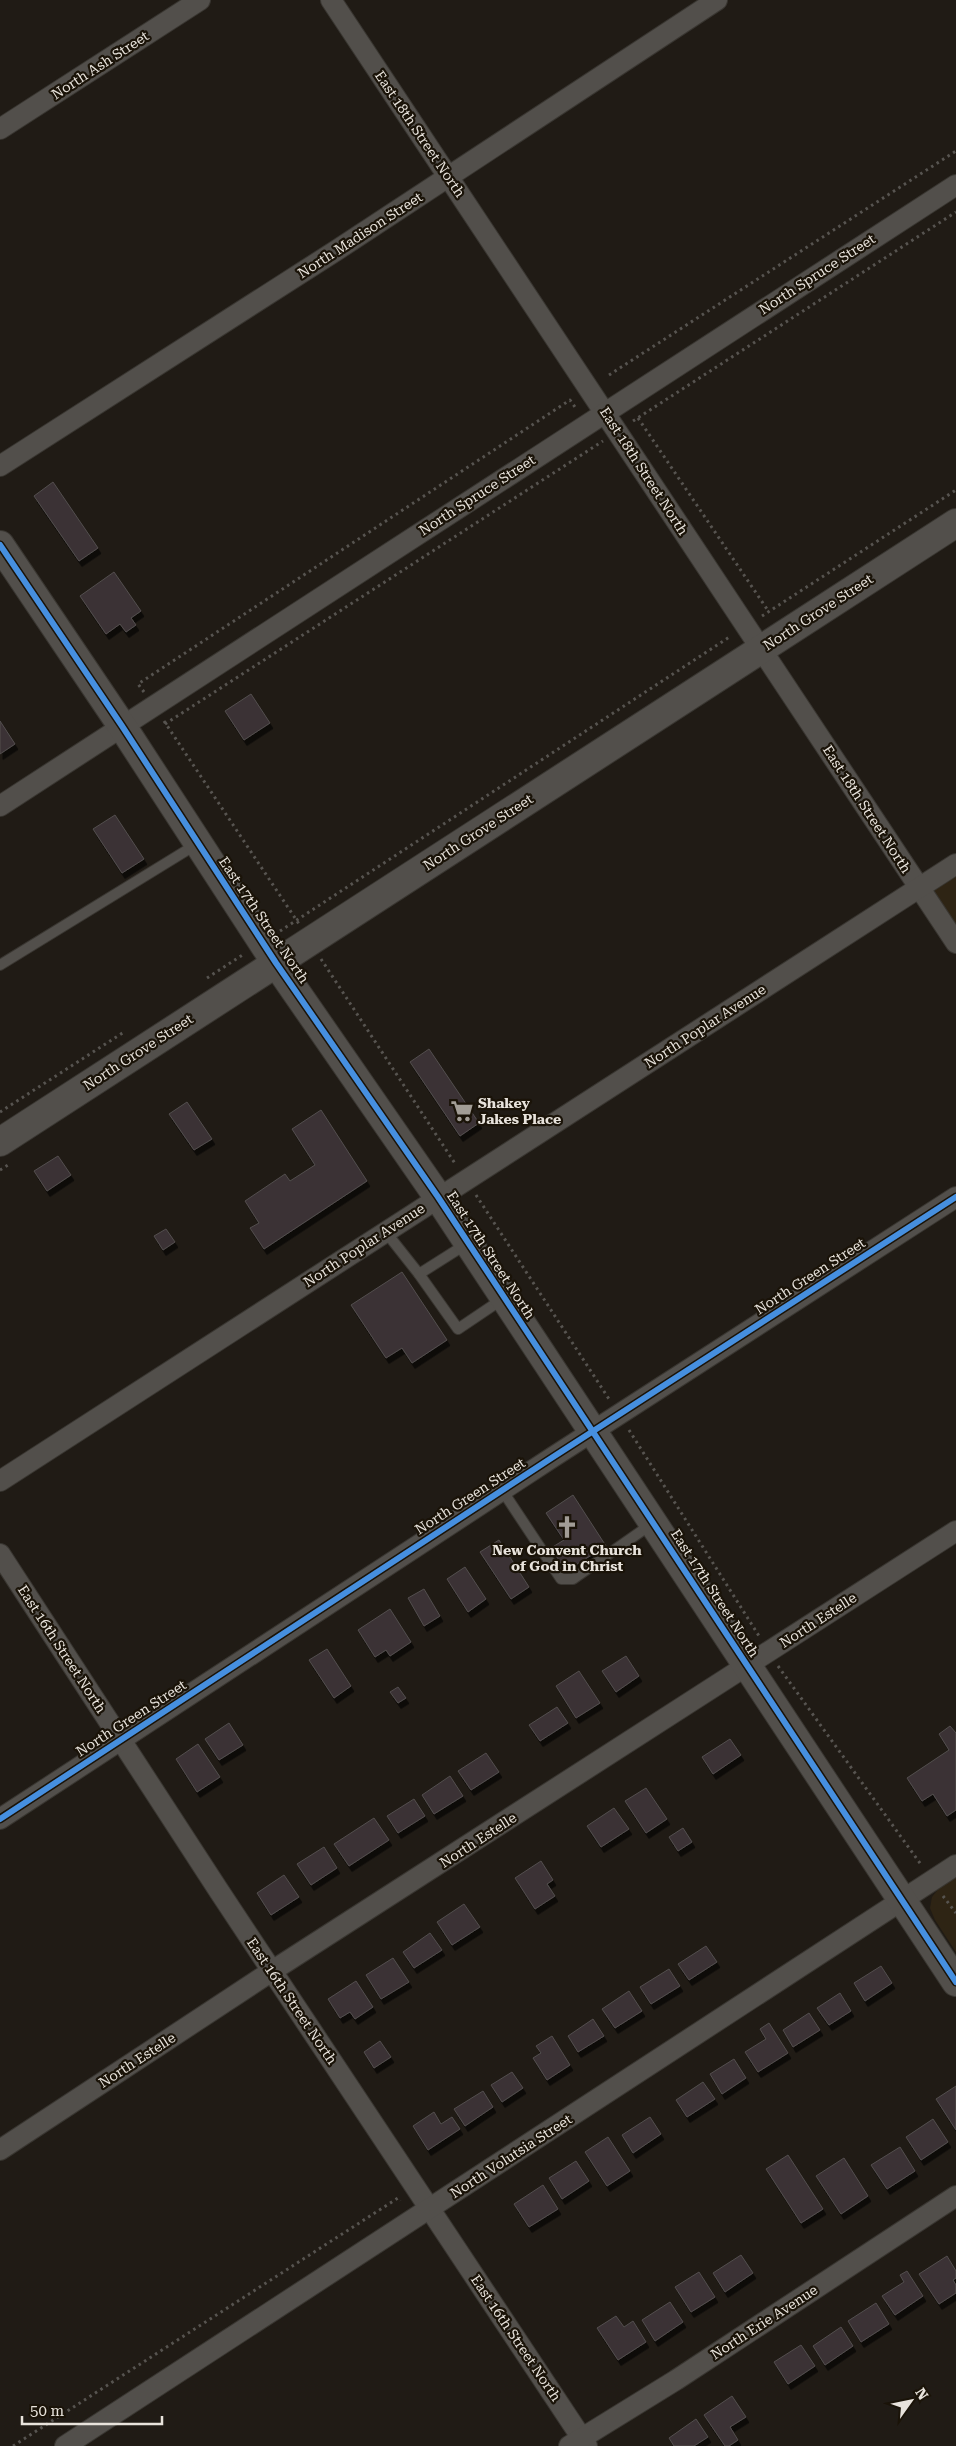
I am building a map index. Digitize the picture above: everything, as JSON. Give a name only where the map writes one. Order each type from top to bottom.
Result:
[{"type":"street","name":"North Ash Street","points":[[0,130],[200,0]]},
{"type":"street","name":"East 18th Street North","points":[[331,0],[956,943]]},
{"type":"street","name":"North Madison Street","points":[[0,466],[717,0]]},
{"type":"street","name":"North Spruce Street","points":[[0,806],[128,735],[157,711],[586,424],[956,185]]},
{"type":"street","name":"North Grove Street","points":[[0,1142],[269,952],[784,634],[956,522]]},
{"type":"street","name":"East 17th Street North","points":[[0,545],[128,735],[269,952],[438,1196],[654,1523],[759,1659],[902,1899],[956,1982]]},
{"type":"street","name":"North Poplar Avenue","points":[[0,1481],[438,1196],[956,864]]},
{"type":"street","name":"North Green Street","points":[[0,1819],[502,1490],[956,1197]]},
{"type":"street","name":"North Estelle","points":[[0,2150],[272,1971],[956,1531]]},
{"type":"street","name":"East 16th Street North","points":[[0,1554],[272,1971],[423,2214],[579,2443]]},
{"type":"street","name":"North Volutsia Street","points":[[65,2446],[956,1865]]},
{"type":"street","name":"North Erie Avenue","points":[[579,2443],[956,2196]]},
{"type":"lane","points":[[0,965],[198,844]]},
{"type":"lane","points":[[385,1231],[419,1274],[458,1329],[504,1297]]},
{"type":"lane","points":[[419,1274],[468,1242]]},
{"type":"lane","points":[[502,1490],[561,1579],[573,1579],[654,1523]]},
{"type":"path","points":[[956,151],[570,400],[138,684],[303,931],[619,1414],[759,1659],[785,1677],[956,1913]]},
{"type":"path","points":[[128,735],[166,724],[956,212]]},
{"type":"path","points":[[609,375],[784,634]]},
{"type":"path","points":[[570,400],[599,443]]},
{"type":"path","points":[[206,979],[269,952],[303,931],[746,626],[956,490]]},
{"type":"path","points":[[157,711],[166,724]]},
{"type":"path","points":[[0,1112],[129,1029]]},
{"type":"path","points":[[13,2446],[398,2198],[423,2214]]},
{"type":"shaded area","points":[[956,864],[956,943],[919,888]]},
{"type":"shaded area","points":[[956,1875],[956,1952],[935,1920],[930,1908],[932,1897],[940,1887]]},
{"type":"building","points":[[53,482],[98,548],[79,561],[34,496]]},
{"type":"building","points":[[114,572],[141,611],[131,618],[136,625],[126,632],[120,624],[106,634],[80,596]]},
{"type":"building","points":[[251,694],[270,723],[244,740],[225,711]]},
{"type":"building","points":[[0,721],[15,744],[0,754]]},
{"type":"building","points":[[115,815],[144,859],[122,873],[93,829]]},
{"type":"building","points":[[429,1049],[479,1123],[460,1136],[410,1062]]},
{"type":"building","points":[[187,1102],[212,1139],[194,1150],[169,1114]]},
{"type":"building","points":[[321,1110],[367,1181],[264,1249],[250,1228],[259,1223],[245,1201],[285,1174],[290,1181],[315,1165],[292,1129]]},
{"type":"building","points":[[58,1156],[71,1175],[47,1191],[34,1171]]},
{"type":"building","points":[[166,1229],[175,1242],[163,1250],[154,1236]]},
{"type":"building","points":[[402,1272],[447,1340],[412,1363],[402,1348],[386,1358],[351,1305]]},
{"type":"building","points":[[573,1495],[606,1546],[566,1571],[551,1548],[564,1540],[546,1513]]},
{"type":"building","points":[[499,1540],[529,1587],[511,1599],[480,1552]]},
{"type":"building","points":[[465,1567],[486,1599],[468,1612],[447,1579]]},
{"type":"building","points":[[424,1589],[440,1616],[424,1626],[408,1598]]},
{"type":"building","points":[[390,1609],[411,1642],[390,1656],[386,1650],[375,1657],[358,1630]]},
{"type":"building","points":[[327,1649],[351,1686],[334,1698],[309,1660]]},
{"type":"building","points":[[626,1656],[639,1676],[616,1692],[602,1671]]},
{"type":"building","points":[[579,1671],[600,1703],[576,1718],[556,1686]]},
{"type":"building","points":[[398,1687],[406,1698],[398,1703],[390,1692]]},
{"type":"building","points":[[557,1707],[568,1723],[540,1741],[529,1725]]},
{"type":"building","points":[[229,1723],[243,1745],[219,1760],[205,1739]]},
{"type":"building","points":[[950,1726],[956,1733],[956,1810],[947,1816],[933,1794],[922,1801],[907,1778],[949,1750],[939,1734]]},
{"type":"building","points":[[730,1739],[741,1755],[713,1774],[702,1757]]},
{"type":"building","points":[[198,1744],[220,1777],[197,1792],[176,1759]]},
{"type":"building","points":[[486,1753],[499,1772],[471,1790],[458,1771]]},
{"type":"building","points":[[450,1776],[463,1796],[434,1814],[422,1795]]},
{"type":"building","points":[[646,1788],[667,1819],[646,1833],[625,1801]]},
{"type":"building","points":[[414,1799],[425,1816],[398,1833],[387,1816]]},
{"type":"building","points":[[614,1808],[629,1829],[601,1847],[587,1826]]},
{"type":"building","points":[[374,1818],[389,1840],[349,1866],[334,1844]]},
{"type":"building","points":[[683,1828],[692,1842],[678,1851],[669,1837]]},
{"type":"building","points":[[324,1847],[337,1868],[311,1885],[297,1864]]},
{"type":"building","points":[[541,1861],[553,1880],[547,1884],[555,1896],[535,1909],[515,1878]]},
{"type":"building","points":[[284,1875],[299,1897],[271,1915],[257,1893]]},
{"type":"building","points":[[464,1904],[480,1927],[452,1945],[437,1922]]},
{"type":"building","points":[[430,1933],[442,1950],[414,1968],[403,1952]]},
{"type":"building","points":[[706,1946],[717,1962],[689,1980],[678,1964]]},
{"type":"building","points":[[393,1958],[409,1982],[381,1999],[366,1975]]},
{"type":"building","points":[[881,1966],[892,1983],[865,2001],[854,1983]]},
{"type":"building","points":[[669,1969],[680,1986],[651,2004],[640,1987]]},
{"type":"building","points":[[356,1981],[373,2007],[355,2019],[350,2012],[340,2018],[328,1999]]},
{"type":"building","points":[[629,1991],[642,2011],[615,2028],[602,2009]]},
{"type":"building","points":[[840,1993],[851,2011],[829,2025],[817,2008]]},
{"type":"building","points":[[809,2013],[820,2030],[793,2047],[783,2030]]},
{"type":"building","points":[[593,2019],[604,2036],[578,2052],[568,2036]]},
{"type":"building","points":[[769,2023],[788,2053],[758,2072],[745,2052],[766,2039],[760,2029]]},
{"type":"building","points":[[552,2036],[570,2065],[547,2080],[533,2058],[541,2053],[536,2046]]},
{"type":"building","points":[[380,2041],[391,2057],[374,2068],[364,2052]]},
{"type":"building","points":[[734,2059],[746,2078],[722,2094],[710,2074]]},
{"type":"building","points":[[512,2072],[523,2088],[502,2102],[491,2085]]},
{"type":"building","points":[[703,2082],[715,2099],[687,2117],[676,2100]]},
{"type":"building","points":[[956,2086],[956,2130],[936,2099]]},
{"type":"building","points":[[483,2091],[493,2107],[465,2126],[454,2109]]},
{"type":"building","points":[[434,2112],[441,2124],[452,2117],[460,2129],[428,2150],[413,2126]]},
{"type":"building","points":[[650,2117],[661,2134],[633,2153],[622,2135]]},
{"type":"building","points":[[933,2119],[948,2142],[921,2160],[906,2137]]},
{"type":"building","points":[[608,2137],[630,2171],[607,2186],[585,2152]]},
{"type":"building","points":[[900,2147],[915,2171],[887,2189],[871,2165]]},
{"type":"building","points":[[788,2155],[823,2209],[801,2223],[766,2169]]},
{"type":"building","points":[[844,2158],[868,2196],[841,2214],[816,2176]]},
{"type":"building","points":[[576,2161],[589,2181],[562,2199],[549,2178]]},
{"type":"building","points":[[543,2185],[558,2209],[529,2227],[514,2204]]},
{"type":"building","points":[[741,2255],[753,2273],[725,2292],[713,2273]]},
{"type":"building","points":[[947,2256],[956,2271],[956,2278],[953,2280],[956,2285],[956,2293],[939,2304],[919,2274]]},
{"type":"building","points":[[907,2271],[923,2296],[895,2315],[882,2296],[904,2282],[900,2275]]},
{"type":"building","points":[[699,2272],[715,2297],[691,2312],[675,2287]]},
{"type":"building","points":[[670,2302],[683,2322],[655,2341],[642,2320]]},
{"type":"building","points":[[876,2303],[889,2324],[861,2342],[848,2321]]},
{"type":"building","points":[[616,2316],[624,2327],[633,2321],[646,2342],[618,2360],[597,2328]]},
{"type":"building","points":[[841,2327],[853,2346],[825,2365],[813,2346]]},
{"type":"building","points":[[801,2345],[815,2366],[788,2384],[774,2362]]},
{"type":"building","points":[[732,2396],[746,2417],[730,2427],[738,2440],[729,2446],[725,2446],[704,2415]]},
{"type":"building","points":[[696,2419],[708,2437],[694,2446],[674,2446],[669,2438]]},
{"type":"cycle path","points":[[0,545],[122,726],[276,963],[438,1197],[956,1982]]},
{"type":"cycle path","points":[[0,1819],[553,1457],[956,1197]]},
{"type":"place","name":"Shakey Jakes Place","points":[[462,1111]]},
{"type":"place","name":"New Convent Church of God in Christ","points":[[567,1527]]}]
